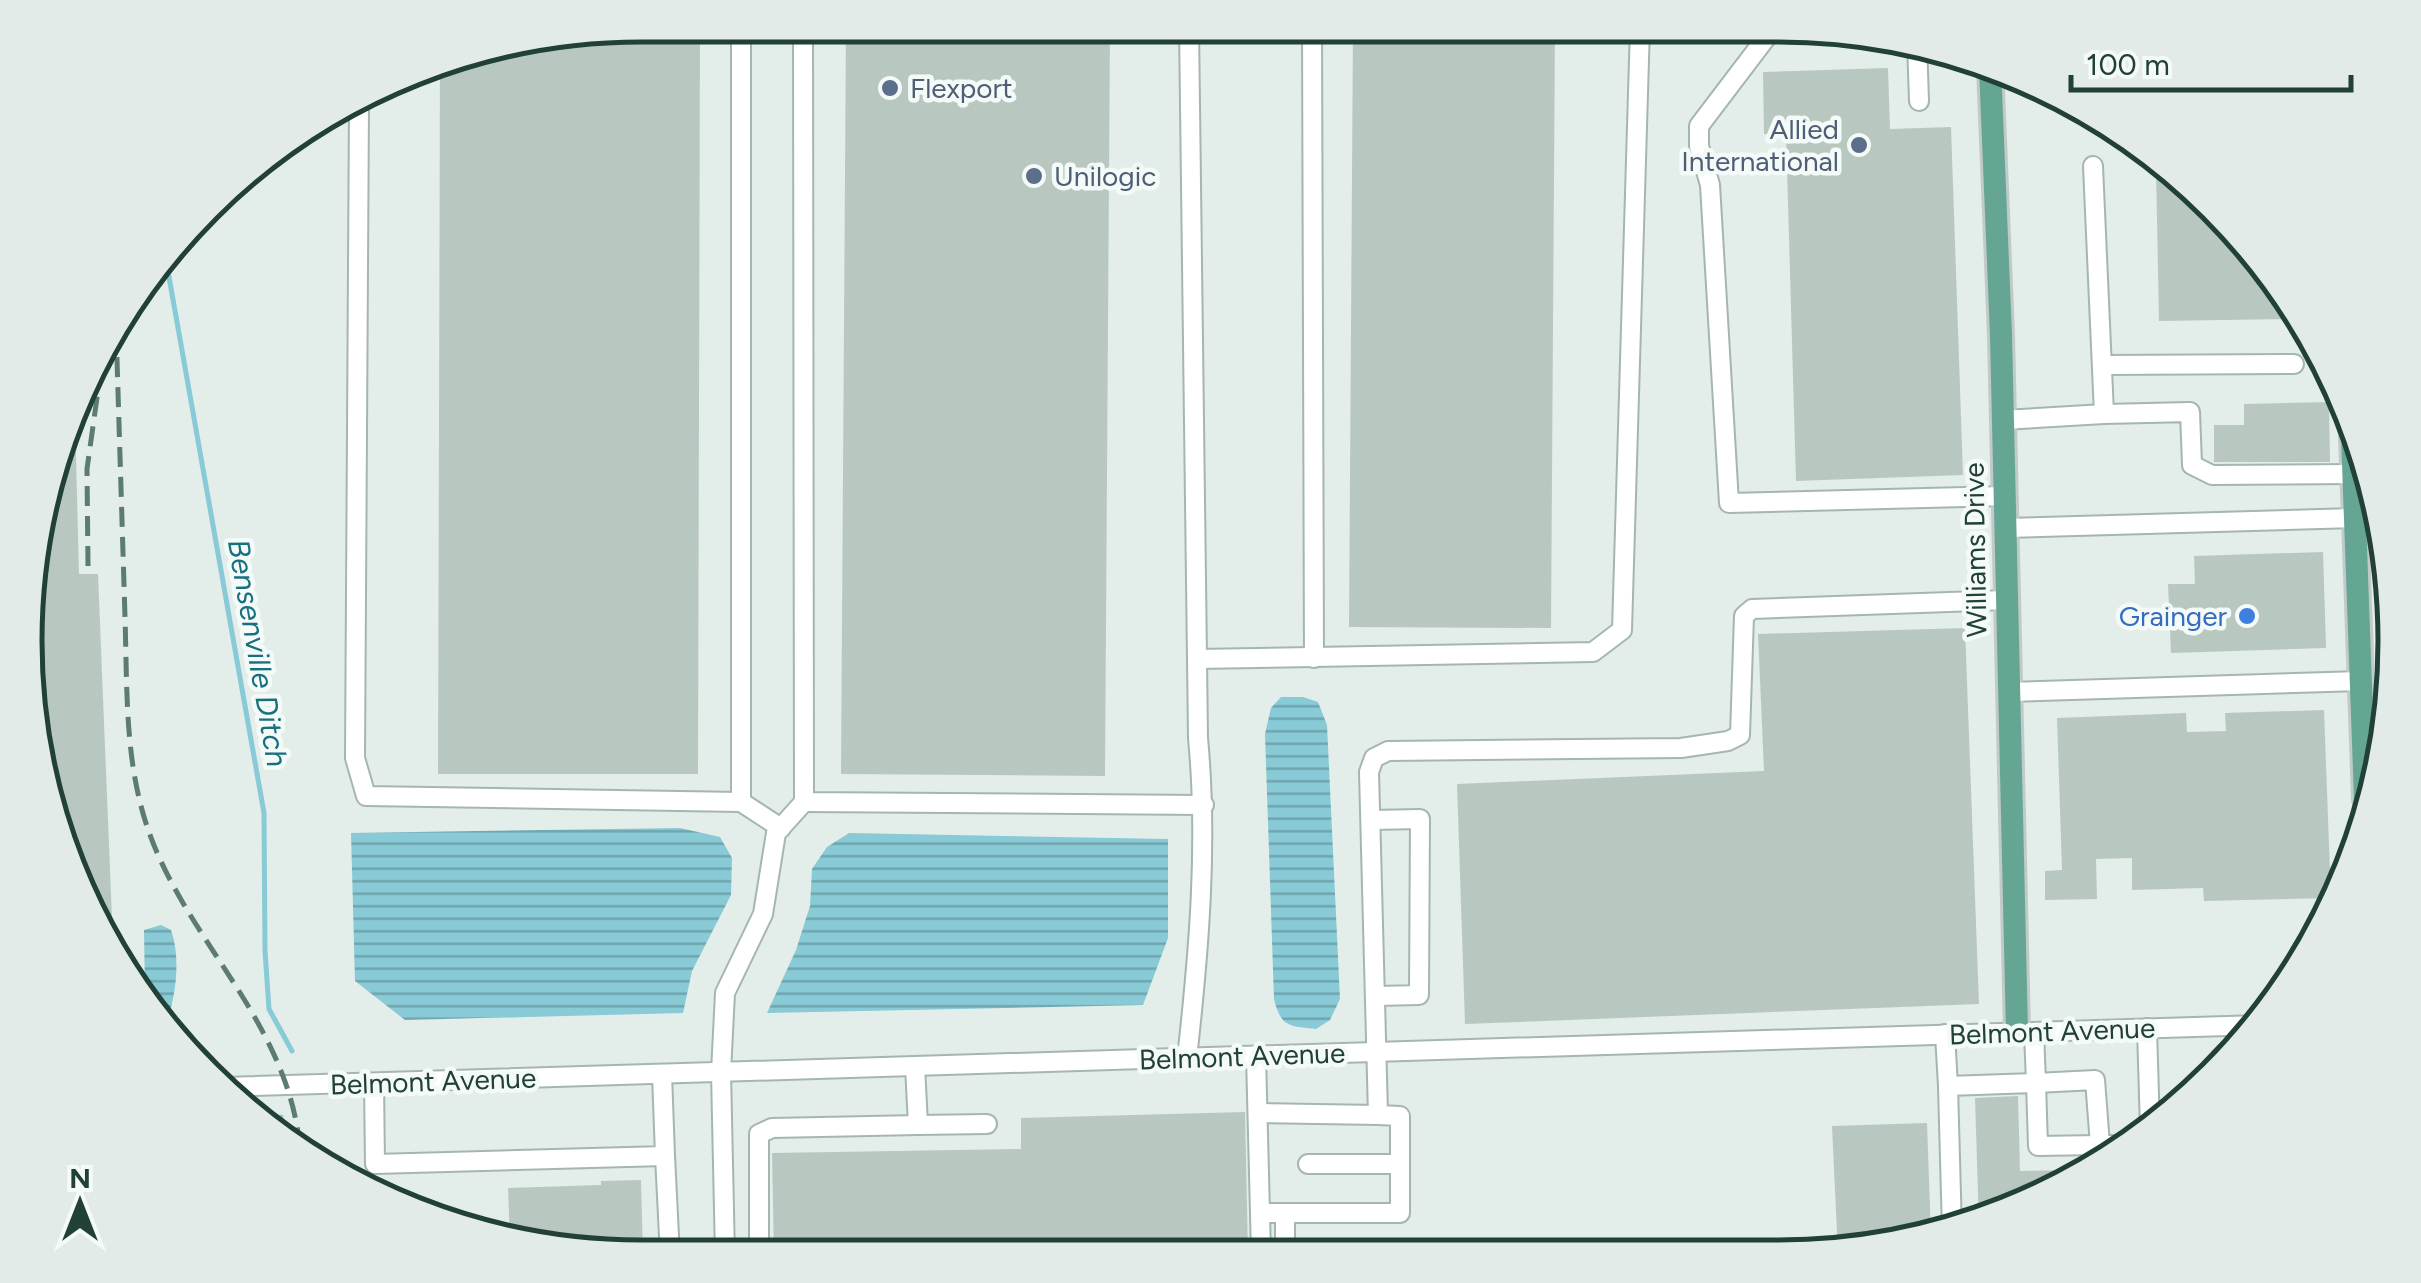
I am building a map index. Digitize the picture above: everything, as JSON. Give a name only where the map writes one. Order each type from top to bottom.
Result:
[{"type":"main road","name":"Williams Drive","points":[[1991,81],[2009,692],[2026,1032]]},
{"type":"main road","points":[[2354,474],[2364,771]]},
{"type":"street","points":[[741,42],[741,802]]},
{"type":"street","points":[[725,1240],[721,1072],[725,993],[763,914],[776,832],[804,802],[803,42]]},
{"type":"street","points":[[1188,1058],[1204,806],[1198,738],[1189,42]]},
{"type":"street","points":[[1312,42],[1314,658]]},
{"type":"street","points":[[1198,659],[1593,652],[1622,630],[1640,42]]},
{"type":"street","points":[[1763,42],[1699,126],[1699,146],[1710,185],[1728,503],[2004,496]]},
{"type":"street","points":[[1918,59],[1919,100]]},
{"type":"street","points":[[359,114],[356,758],[366,796],[741,802],[780,828]]},
{"type":"street","points":[[2093,166],[2104,414]]},
{"type":"street","points":[[2102,365],[2294,364]]},
{"type":"street","points":[[2003,420],[2190,412],[2192,465],[2212,475],[2354,474]]},
{"type":"street","points":[[2005,528],[2355,518]]},
{"type":"street","points":[[1378,1115],[1369,772],[1374,758],[1388,752],[1680,748],[1728,742],[1740,734],[1744,616],[1752,609],[2006,600]]},
{"type":"street","points":[[2009,692],[2361,681]]},
{"type":"street","points":[[804,802],[1204,806]]},
{"type":"street","points":[[1371,820],[1420,819],[1420,994],[1377,996]]},
{"type":"street","name":"Belmont Avenue","points":[[241,1086],[2239,1026]]},
{"type":"street","points":[[2147,1028],[2149,1112]]},
{"type":"street","points":[[2026,1032],[2036,1083],[2038,1146],[2104,1145]]},
{"type":"street","points":[[1945,1034],[1952,1215]]},
{"type":"street","points":[[1256,1056],[1261,1240]]},
{"type":"street","points":[[915,1066],[918,1125]]},
{"type":"street","points":[[662,1074],[669,1240]]},
{"type":"street","points":[[1948,1086],[2095,1080],[2100,1145]]},
{"type":"street","points":[[374,1082],[375,1164],[665,1156]]},
{"type":"street","points":[[1258,1114],[1400,1116],[1400,1213],[1260,1213]]},
{"type":"street","points":[[759,1240],[757,1143],[759,1134],[765,1130],[988,1124]]},
{"type":"street","points":[[1308,1164],[1400,1164]]},
{"type":"street","points":[[1285,1213],[1285,1240]]},
{"type":"street","points":[[724,1216],[758,1216]]},
{"type":"water","points":[[1281,697],[1318,702],[1327,725],[1340,999],[1330,1020],[1316,1029],[1288,1024],[1280,1016],[1274,999],[1265,734],[1271,708]]},
{"type":"water","points":[[680,828],[720,837],[732,858],[731,895],[692,971],[683,1013],[405,1020],[355,981],[351,833]]},
{"type":"water","points":[[849,833],[1168,839],[1168,938],[1143,1005],[767,1013],[796,950],[810,906],[812,869],[827,847]]},
{"type":"water","points":[[161,925],[171,930],[176,965],[170,1010],[145,976],[144,930]]},
{"type":"building","points":[[700,42],[698,774],[438,774],[440,77],[486,63],[563,48]]},
{"type":"building","points":[[846,42],[1110,42],[1105,776],[841,774]]},
{"type":"building","points":[[1353,42],[1555,42],[1551,628],[1349,627]]},
{"type":"building","points":[[1888,68],[1890,129],[1951,127],[1963,475],[1796,481],[1786,134],[1764,134],[1763,72]]},
{"type":"building","points":[[2156,176],[2230,247],[2284,319],[2159,321]]},
{"type":"building","points":[[2328,402],[2330,462],[2214,462],[2214,425],[2244,425],[2244,404]]},
{"type":"building","points":[[76,445],[79,574],[98,574],[112,921],[88,871],[63,797],[44,681],[42,642],[48,563]]},
{"type":"building","name":"Grainger","points":[[2323,552],[2326,648],[2171,653],[2168,584],[2195,584],[2194,556]]},
{"type":"building","points":[[1965,628],[1979,1004],[1465,1024],[1457,784],[1764,771],[1758,634]]},
{"type":"building","points":[[2324,710],[2330,877],[2321,898],[2204,901],[2203,888],[2132,890],[2132,858],[2096,859],[2097,899],[2045,900],[2045,871],[2062,870],[2057,718],[2186,713],[2187,732],[2226,731],[2225,713]]},
{"type":"building","points":[[2018,1096],[2020,1171],[2060,1170],[1978,1207],[1975,1098]]},
{"type":"building","points":[[1245,1112],[1248,1240],[774,1240],[772,1153],[1021,1149],[1021,1118]]},
{"type":"building","points":[[1927,1123],[1930,1221],[1837,1237],[1832,1126]]},
{"type":"building","points":[[641,1180],[643,1240],[563,1235],[509,1225],[508,1188],[601,1185],[601,1181]]},
{"type":"waterway","name":"Bensenville Ditch","points":[[168,274],[264,813],[269,1009],[292,1051]]},
{"type":"railway","points":[[117,353],[128,712],[141,806],[156,851],[178,893],[274,1055],[291,1099],[297,1131]]},
{"type":"railway","points":[[88,566],[87,469],[98,390]]},
{"type":"place","name":"Flexport","points":[[890,88]]},
{"type":"place","name":"Allied International","points":[[1859,145]]},
{"type":"place","name":"Unilogic","points":[[1034,176]]},
{"type":"place","name":"Grainger","points":[[2247,616]]}]
